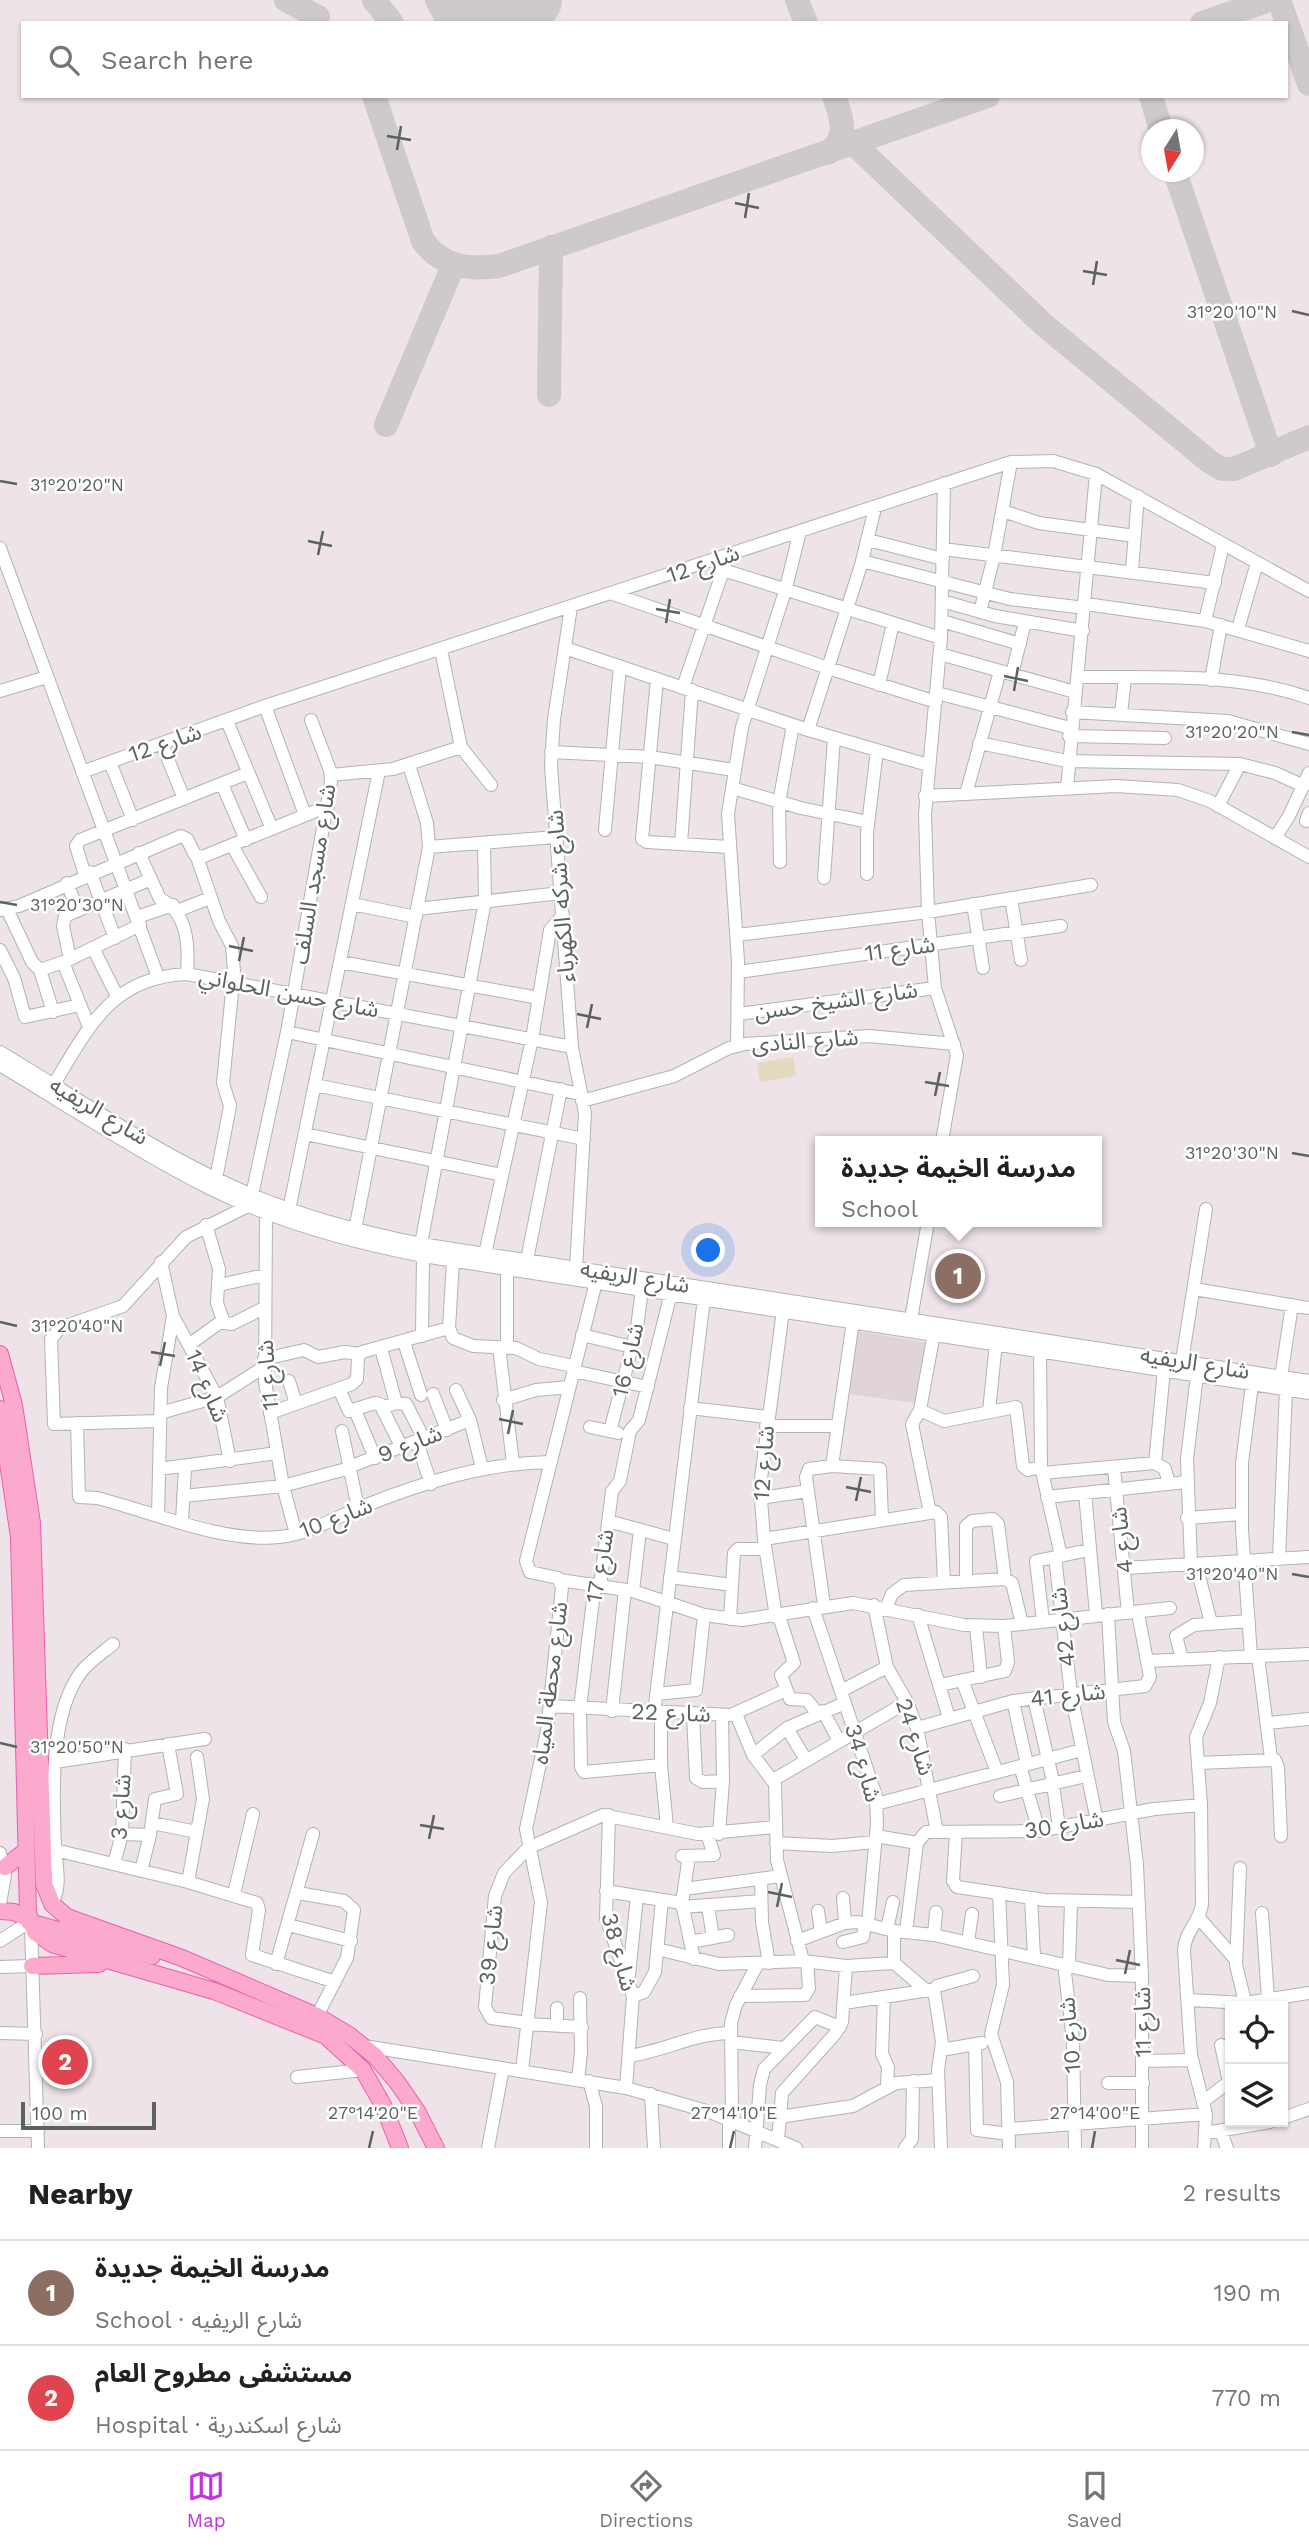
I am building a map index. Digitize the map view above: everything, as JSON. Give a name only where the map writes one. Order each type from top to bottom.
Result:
[{"type":"main road","points":[[0,1354],[14,1405],[31,1511],[43,1877],[52,1905],[66,1917],[182,1958],[317,2016],[364,2046],[408,2096],[433,2146]]},
{"type":"main road","points":[[0,1409],[19,1537],[24,1852],[30,1922],[40,1937],[52,1944],[214,1991],[303,2025],[336,2043],[363,2070],[383,2105],[398,2146]]},
{"type":"main road","points":[[2,1860],[24,1852]]},
{"type":"main road","points":[[0,1911],[14,1912],[30,1922],[149,1955],[182,1958]]},
{"type":"main road","points":[[32,1966],[113,1963]]},
{"type":"street","name":"شارع 12","points":[[82,772],[265,706],[1011,462],[1052,461],[1096,474],[1309,591]]},
{"type":"street","points":[[980,612],[994,556],[1011,462]]},
{"type":"street","points":[[1066,788],[1072,712],[1090,567],[1096,474]]},
{"type":"street","points":[[943,1136],[958,1063],[934,988],[928,912],[925,796],[941,638],[944,483]]},
{"type":"street","points":[[1132,570],[1138,496]]},
{"type":"street","points":[[808,730],[862,561],[875,508]]},
{"type":"street","points":[[1003,511],[1039,523],[1135,536]]},
{"type":"street","points":[[737,1046],[737,935],[729,847],[734,770],[747,710],[786,588],[800,531]]},
{"type":"street","points":[[868,541],[943,554],[994,556],[1132,570],[1214,583]]},
{"type":"street","points":[[1205,621],[1223,545]]},
{"type":"street","points":[[0,548],[158,977]]},
{"type":"street","points":[[681,844],[687,762],[687,688],[728,555]]},
{"type":"street","points":[[862,561],[1019,600],[1205,621],[1309,651]]},
{"type":"street","points":[[1238,629],[1257,563]]},
{"type":"street","points":[[723,570],[941,638]]},
{"type":"street","points":[[613,594],[879,685],[989,707],[1070,732],[1165,738]]},
{"type":"street","points":[[942,601],[1026,622],[1083,631]]},
{"type":"street","name":"شارع شركه الكهرباء","points":[[571,607],[551,751],[572,1047],[581,1098],[584,1139],[579,1272]]},
{"type":"street","points":[[942,621],[1020,643]]},
{"type":"street","points":[[966,794],[989,707],[1020,643],[1026,622]]},
{"type":"street","points":[[879,685],[894,623]]},
{"type":"street","points":[[1211,680],[1221,625]]},
{"type":"street","points":[[565,648],[808,730],[928,765]]},
{"type":"street","points":[[441,650],[461,747],[491,785]]},
{"type":"street","points":[[940,654],[1075,692]]},
{"type":"street","points":[[605,830],[620,666]]},
{"type":"street","points":[[0,691],[47,677]]},
{"type":"street","points":[[1077,677],[1211,680],[1268,685],[1309,698]]},
{"type":"street","points":[[1121,714],[1125,678]]},
{"type":"street","points":[[657,679],[642,839],[729,847]]},
{"type":"street","points":[[265,706],[305,815]]},
{"type":"street","points":[[1072,712],[1228,721],[1309,744]]},
{"type":"street","name":"شارع مسجد السلف","points":[[250,1200],[287,1032],[328,806],[331,775],[311,720]]},
{"type":"street","points":[[227,721],[272,829]]},
{"type":"street","points":[[780,862],[779,803],[793,725]]},
{"type":"street","points":[[824,878],[834,738]]},
{"type":"street","points":[[979,743],[1067,761],[1240,764],[1275,773],[1304,786]]},
{"type":"street","points":[[162,744],[184,799]]},
{"type":"street","points":[[331,775],[379,771],[409,765],[461,747]]},
{"type":"street","points":[[867,874],[868,822],[877,750]]},
{"type":"street","points":[[551,751],[650,757],[734,770]]},
{"type":"street","points":[[110,762],[133,820]]},
{"type":"street","points":[[1218,806],[1240,764]]},
{"type":"street","points":[[355,1230],[429,847],[427,823],[409,765]]},
{"type":"street","points":[[289,1210],[379,771]]},
{"type":"street","points":[[115,938],[76,844],[248,773]]},
{"type":"street","points":[[1275,838],[1309,773]]},
{"type":"street","points":[[222,784],[246,840]]},
{"type":"street","points":[[925,796],[1147,786],[1189,793],[1218,806],[1309,858]]},
{"type":"street","points":[[732,788],[779,803],[868,822]]},
{"type":"street","points":[[197,857],[328,806]]},
{"type":"street","points":[[52,1012],[40,970],[4,909],[183,836],[197,857],[210,898],[232,946],[234,983],[223,1083],[230,1106],[216,1179]]},
{"type":"street","points":[[429,847],[556,837]]},
{"type":"street","points":[[422,1336],[422,1250],[485,901],[487,872],[484,844]]},
{"type":"street","points":[[232,845],[261,897]]},
{"type":"street","points":[[139,853],[160,899],[175,908],[187,942],[187,974]]},
{"type":"street","points":[[89,1027],[66,961],[63,922],[65,916],[151,879]]},
{"type":"street","points":[[67,883],[78,910]]},
{"type":"street","points":[[737,935],[928,912],[1091,885]]},
{"type":"street","points":[[352,904],[417,913],[485,901],[561,893]]},
{"type":"street","points":[[40,970],[115,938],[139,921],[210,898]]},
{"type":"street","points":[[1011,898],[1021,960]]},
{"type":"street","points":[[973,904],[983,968]]},
{"type":"street","points":[[485,1254],[523,1081],[550,930],[563,915]]},
{"type":"street","name":"شارع 11","points":[[738,972],[1061,926]]},
{"type":"street","points":[[93,948],[117,996]]},
{"type":"street","points":[[0,950],[14,978],[25,1017],[80,1005]]},
{"type":"street","points":[[340,962],[539,998]]},
{"type":"street","name":"شارع حسن الحلواني","points":[[54,1084],[89,1027],[117,996],[158,977],[187,974],[572,1047]]},
{"type":"street","name":"شارع الشيخ حسن","points":[[738,1014],[934,988]]},
{"type":"street","points":[[287,1032],[523,1081],[581,1098]]},
{"type":"street","name":"شارع النادى","points":[[581,1098],[674,1076],[737,1046],[869,1036],[954,1045]]},
{"type":"street","name":"شارع الريفيه","points":[[0,1052],[152,1149],[216,1179],[266,1212],[348,1240],[422,1250],[485,1254],[579,1272],[911,1319],[1164,1370],[1252,1384],[1309,1381]]},
{"type":"street","name":"شارع الريفيه","points":[[0,1065],[250,1200],[453,1261],[507,1269],[579,1272],[596,1282],[996,1343],[1182,1361],[1283,1383],[1309,1393]]},
{"type":"street","points":[[315,1085],[584,1139]]},
{"type":"street","points":[[527,1260],[561,1090]]},
{"type":"street","points":[[305,1134],[502,1175]]},
{"type":"street","points":[[250,1200],[186,1237],[123,1306],[60,1328],[53,1335],[50,1344],[54,1424],[160,1417],[217,1397],[264,1363],[304,1350],[318,1357],[345,1352],[360,1354],[449,1328]]},
{"type":"street","points":[[1182,1361],[1206,1209]]},
{"type":"street","name":"شارع 11","points":[[266,1212],[264,1363],[276,1453],[296,1534]]},
{"type":"street","points":[[206,1225],[219,1269],[218,1303],[222,1321]]},
{"type":"street","points":[[911,1319],[927,1227]]},
{"type":"street","points":[[453,1261],[449,1328],[457,1342],[503,1347],[648,1387]]},
{"type":"street","points":[[159,1515],[162,1375],[173,1315],[161,1262]]},
{"type":"street","points":[[507,1269],[503,1400],[513,1462]]},
{"type":"street","points":[[219,1285],[265,1275]]},
{"type":"street","name":"شارع محطة المياه","points":[[522,2071],[541,1902],[526,1829],[541,1770],[550,1706],[560,1580],[534,1573],[526,1565],[596,1282]]},
{"type":"street","name":"شارع 16","points":[[610,1431],[632,1347],[642,1289]]},
{"type":"street","points":[[1194,1289],[1309,1308]]},
{"type":"street","name":"شارع 17","points":[[661,1765],[584,1772],[581,1767],[580,1708],[594,1592],[601,1579],[612,1491],[620,1481],[628,1435],[639,1420],[671,1293]]},
{"type":"street","points":[[667,1827],[656,1694],[704,1298]]},
{"type":"street","points":[[1279,1559],[1283,1383],[1292,1305]]},
{"type":"street","points":[[222,1321],[232,1324],[264,1308]]},
{"type":"street","name":"شارع 12","points":[[783,1310],[766,1422],[760,1498],[778,1616],[794,1663],[781,1675],[786,1690]]},
{"type":"street","name":"شارع 14","points":[[173,1315],[217,1397],[230,1461]]},
{"type":"street","points":[[190,1344],[222,1321]]},
{"type":"street","points":[[832,1466],[853,1321]]},
{"type":"street","points":[[930,1513],[912,1424],[920,1410],[934,1333]]},
{"type":"street","points":[[582,1335],[632,1347]]},
{"type":"street","points":[[404,1342],[427,1394],[447,1430]]},
{"type":"street","points":[[989,1411],[996,1343]]},
{"type":"street","name":"شارع 42","points":[[1035,1345],[1041,1470],[1058,1557],[1071,1694],[1097,1821]]},
{"type":"street","points":[[381,1348],[396,1402]]},
{"type":"street","points":[[270,1413],[339,1389],[356,1379],[360,1354]]},
{"type":"street","points":[[1155,1463],[1164,1370]]},
{"type":"street","points":[[1197,1375],[1186,1482],[1187,1518],[1194,1564],[1211,1623]]},
{"type":"street","points":[[289,1381],[296,1404]]},
{"type":"street","points":[[1252,1384],[1243,1448],[1242,1514],[1245,1561],[1249,1620],[1271,1759],[1278,1767],[1281,1836]]},
{"type":"street","points":[[503,1400],[536,1390],[569,1387]]},
{"type":"street","points":[[339,1389],[348,1409],[355,1410],[375,1403],[382,1408],[402,1448]]},
{"type":"street","points":[[456,1390],[470,1420],[482,1468]]},
{"type":"street","points":[[382,1408],[396,1402],[409,1406],[431,1484]]},
{"type":"street","points":[[920,1410],[944,1421],[1016,1407],[1023,1466],[1028,1470],[1114,1468],[1155,1463],[1165,1469],[1169,1484]]},
{"type":"street","points":[[690,1408],[766,1422],[838,1426]]},
{"type":"street","points":[[355,1410],[375,1458]]},
{"type":"street","name":"شارع 9","points":[[183,1496],[283,1486],[350,1468],[470,1420]]},
{"type":"street","name":"شارع 10","points":[[77,1423],[79,1497],[97,1498],[244,1537],[296,1534],[358,1508],[482,1468],[513,1462],[551,1462]]},
{"type":"street","points":[[590,1427],[628,1435]]},
{"type":"street","points":[[342,1431],[358,1508]]},
{"type":"street","points":[[159,1469],[185,1468],[276,1453]]},
{"type":"street","points":[[760,1498],[808,1491],[808,1469],[832,1466],[880,1469],[882,1519]]},
{"type":"street","points":[[182,1521],[185,1468]]},
{"type":"street","name":"شارع 4","points":[[1114,1468],[1133,1613]]},
{"type":"street","points":[[1047,1497],[1186,1482]]},
{"type":"street","name":"شارع 34","points":[[808,1491],[814,1531],[818,1607],[876,1804],[876,1839],[867,1923]]},
{"type":"street","name":"شارع 11","points":[[1085,1493],[1089,1550],[1102,1614],[1113,1690],[1115,1728],[1124,1751],[1132,1812],[1142,1976],[1142,2148]]},
{"type":"street","points":[[730,1619],[736,1550],[814,1531],[882,1519],[939,1513],[944,1582]]},
{"type":"street","points":[[1187,1518],[1242,1514]]},
{"type":"street","points":[[966,1581],[966,1526],[972,1521],[993,1520],[998,1524],[1005,1578]]},
{"type":"street","points":[[608,1521],[674,1539]]},
{"type":"street","points":[[612,1711],[640,1530]]},
{"type":"street","points":[[1043,1621],[1034,1564],[1039,1559],[1089,1550]]},
{"type":"street","points":[[1125,1568],[1309,1557]]},
{"type":"street","points":[[670,1577],[732,1585]]},
{"type":"street","points":[[880,1606],[899,1587],[1005,1578],[1012,1583],[1022,1624]]},
{"type":"street","points":[[560,1580],[629,1590],[704,1615],[730,1619],[778,1616],[818,1607],[880,1606],[976,1626],[1004,1626],[1170,1608]]},
{"type":"street","name":"شارع 24","points":[[880,1606],[887,1667],[918,1728],[932,1789],[931,1832]]},
{"type":"street","points":[[1133,1613],[1147,1661],[1309,1654]]},
{"type":"street","points":[[656,1694],[690,1693],[698,1688],[704,1615]]},
{"type":"street","points":[[918,1615],[949,1718]]},
{"type":"street","points":[[1182,1659],[1177,1634],[1185,1628],[1249,1620]]},
{"type":"street","points":[[976,1626],[981,1677]]},
{"type":"street","points":[[940,1685],[1007,1669],[1004,1626]]},
{"type":"street","points":[[52,1905],[58,1885],[55,1850],[55,1762],[70,1692],[88,1664],[113,1644]]},
{"type":"street","points":[[1203,2148],[1206,2133],[1205,2107],[1192,2060],[1185,1941],[1199,1918],[1202,1904],[1197,1730],[1210,1703],[1219,1657]]},
{"type":"street","name":"شارع 41","points":[[918,1728],[1013,1701],[1147,1685],[1150,1677],[1147,1661]]},
{"type":"street","points":[[753,1755],[787,1728],[820,1713],[887,1667]]},
{"type":"street","points":[[962,1681],[997,1772]]},
{"type":"street","points":[[786,1690],[790,1699],[807,1700],[820,1713],[839,1741]]},
{"type":"street","name":"شارع 22","points":[[550,1706],[657,1714],[722,1715],[736,1714],[786,1690]]},
{"type":"street","points":[[1034,1698],[1048,1759],[1059,1828]]},
{"type":"street","points":[[1013,1701],[1027,1788],[1039,1831]]},
{"type":"street","points":[[774,1780],[907,1702]]},
{"type":"street","points":[[693,1714],[696,1778],[703,1782],[723,1781]]},
{"type":"street","points":[[736,1714],[753,1755],[774,1780],[776,1843],[781,1876],[797,1941],[805,1961],[808,1989],[805,1995],[740,1996]]},
{"type":"street","points":[[694,1959],[682,1905],[686,1856],[714,1855],[713,1834],[723,1781],[722,1715]]},
{"type":"street","points":[[1266,1723],[1309,1718]]},
{"type":"street","points":[[787,1728],[806,1760]]},
{"type":"street","points":[[55,1762],[125,1749],[205,1740]]},
{"type":"street","points":[[141,1871],[155,1799],[175,1796],[177,1793],[168,1744]]},
{"type":"street","name":"شارع 3","points":[[114,1864],[122,1833],[125,1749]]},
{"type":"street","points":[[876,1804],[1082,1751]]},
{"type":"street","points":[[188,1882],[203,1799],[197,1757]]},
{"type":"street","points":[[1198,1763],[1271,1759]]},
{"type":"street","points":[[1000,1796],[1086,1776]]},
{"type":"street","name":"شارع 30","points":[[931,1832],[1039,1831],[1132,1812],[1201,1805]]},
{"type":"street","points":[[234,1894],[253,1814]]},
{"type":"street","name":"شارع 39","points":[[528,2024],[491,2018],[485,2007],[495,1896],[504,1873],[528,1848],[591,1818],[609,1815],[713,1834],[775,1826]]},
{"type":"street","name":"شارع 38","points":[[609,1815],[606,1891],[608,1924],[633,1996],[626,2088]]},
{"type":"street","points":[[122,1833],[151,1829],[197,1832]]},
{"type":"street","points":[[895,1930],[916,1843],[931,1832]]},
{"type":"street","points":[[956,1832],[955,1885],[1071,1902],[1139,1902]]},
{"type":"street","points":[[276,1964],[313,1835]]},
{"type":"street","points":[[776,1843],[832,1846],[876,1839],[916,1843]]},
{"type":"street","points":[[55,1850],[234,1894],[258,1905],[252,1955],[335,1982]]},
{"type":"street","points":[[0,1904],[2,1860]]},
{"type":"street","points":[[1240,1868],[1236,1960],[1238,1983],[1245,2001]]},
{"type":"street","points":[[684,1889],[781,1876]]},
{"type":"street","points":[[729,2148],[731,2037],[740,1996],[763,1964],[761,1879]]},
{"type":"street","points":[[729,1884],[730,1904]]},
{"type":"street","points":[[705,1887],[713,1938]]},
{"type":"street","points":[[606,1891],[682,1905],[707,1906],[761,1901]]},
{"type":"street","points":[[298,1893],[344,1901],[352,1906],[354,1915],[351,1941],[335,1982],[317,2016]]},
{"type":"street","points":[[999,1893],[1003,1985],[993,2020],[992,2041],[1007,2082],[1009,2148]]},
{"type":"street","points":[[628,1978],[637,1896]]},
{"type":"street","points":[[843,1898],[845,1923]]},
{"type":"street","points":[[1031,1898],[1034,1957]]},
{"type":"street","points":[[633,1996],[644,1992],[652,1980],[662,1900]]},
{"type":"street","points":[[893,1902],[894,1963]]},
{"type":"street","name":"شارع 10","points":[[1071,1902],[1066,1965],[1073,2040],[1075,2148]]},
{"type":"street","points":[[818,1911],[821,1932]]},
{"type":"street","points":[[934,1935],[936,1912]]},
{"type":"street","points":[[1262,1913],[1268,1999]]},
{"type":"street","points":[[968,1942],[972,1914]]},
{"type":"street","points":[[1199,1918],[1236,1960]]},
{"type":"street","points":[[0,1941],[30,1922],[38,2148]]},
{"type":"street","points":[[797,1941],[845,1923],[867,1923],[968,1942],[1119,1976],[1142,1976]]},
{"type":"street","points":[[843,1942],[863,1937],[867,1923]]},
{"type":"street","points":[[608,1924],[634,1926]]},
{"type":"street","points":[[288,1925],[351,1941]]},
{"type":"street","points":[[690,1942],[727,1935]]},
{"type":"street","points":[[657,1949],[719,1964],[805,1961],[846,1966],[894,1963],[930,1990],[941,2050],[938,2080],[941,2148]]},
{"type":"street","points":[[0,1967],[32,1966]]},
{"type":"street","points":[[775,2142],[782,2093],[840,2027],[846,1966]]},
{"type":"street","points":[[844,2003],[930,1990],[973,1976]]},
{"type":"street","points":[[1261,2001],[1309,1993]]},
{"type":"street","points":[[884,1997],[882,2054],[888,2067],[887,2086]]},
{"type":"street","points":[[580,1998],[584,2081],[596,2106],[596,2148]]},
{"type":"street","points":[[1189,2000],[1225,2003]]},
{"type":"street","points":[[557,2008],[557,2026]]},
{"type":"street","points":[[755,2148],[761,2077],[768,2063],[817,2016],[840,2027]]},
{"type":"street","points":[[528,2024],[582,2027]]},
{"type":"street","points":[[0,2033],[36,2034]]},
{"type":"street","points":[[629,2056],[702,2034],[783,2048]]},
{"type":"street","points":[[941,2050],[992,2041]]},
{"type":"street","points":[[975,2044],[977,2130],[1009,2132],[1143,2119],[1205,2107],[1225,2086]]},
{"type":"street","points":[[1221,2045],[1225,2064]]},
{"type":"street","points":[[364,2046],[626,2088],[730,2120],[756,2130],[775,2142],[796,2148]]},
{"type":"street","points":[[1143,2061],[1192,2060]]},
{"type":"street","points":[[488,2148],[503,2068]]},
{"type":"street","points":[[297,2077],[363,2070]]},
{"type":"street","points":[[779,2117],[853,2106],[887,2086],[938,2080]]},
{"type":"street","points":[[905,2148],[912,2139],[914,2081]]},
{"type":"street","points":[[1108,2083],[1143,2083]]},
{"type":"street","points":[[651,2094],[654,2148]]},
{"type":"street","points":[[1288,2116],[1309,2109]]},
{"type":"street","points":[[1206,2133],[1244,2127]]},
{"type":"street","points":[[0,2131],[38,2131]]},
{"type":"street","points":[[1221,2132],[1227,2148]]},
{"type":"shaded area","points":[[793,1057],[796,1076],[760,1082],[757,1063]]},
{"type":"shaded area","points":[[852,1330],[923,1342],[926,1345],[914,1403],[843,1393]]},
{"type":"taxiway","points":[[286,0],[318,17]]},
{"type":"taxiway","points":[[374,0],[390,21]]},
{"type":"taxiway","points":[[437,0],[448,21]]},
{"type":"taxiway","points":[[490,0],[494,13]]},
{"type":"taxiway","points":[[797,0],[805,21]]},
{"type":"taxiway","points":[[1208,21],[1269,0]]},
{"type":"taxiway","points":[[1279,0],[1286,21]]},
{"type":"taxiway","points":[[1288,25],[1309,84]]},
{"type":"taxiway","points":[[375,98],[423,241],[430,250],[447,261],[466,267],[499,266],[982,98]]},
{"type":"taxiway","points":[[828,153],[839,140],[842,127],[835,98]]},
{"type":"taxiway","points":[[1152,98],[1158,119]]},
{"type":"taxiway","points":[[853,143],[1044,325],[1210,462],[1222,469],[1234,469],[1309,437]]},
{"type":"taxiway","points":[[1178,182],[1271,455]]},
{"type":"taxiway","points":[[549,395],[551,247]]},
{"type":"taxiway","points":[[386,425],[453,266]]},
{"type":"runway","points":[[472,21],[532,0]]},
{"type":"place","name":"مدرسة الخيمة جديدة","points":[[958,1276]]},
{"type":"place","name":"مستشفى مطروح العام","points":[[65,2062]]}]
